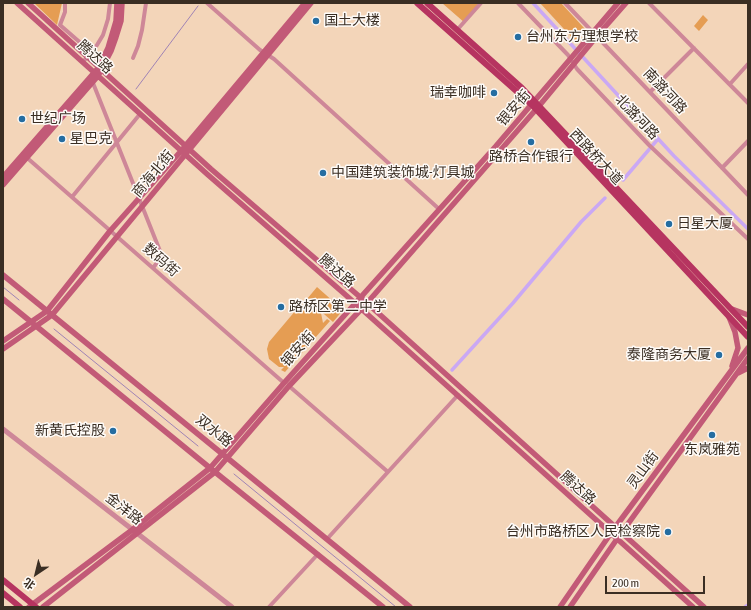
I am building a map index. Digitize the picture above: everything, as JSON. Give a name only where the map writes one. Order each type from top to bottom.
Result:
[{"type":"main road","name":"腾达路","points":[[17,3],[85,60]]},
{"type":"main road","name":"腾达路","points":[[28,3],[98,72],[693,607]]},
{"type":"main road","points":[[3,177],[25,156],[93,83],[108,48],[116,21],[117,3]]},
{"type":"main road","points":[[3,185],[25,156],[98,72],[111,51],[116,37],[121,22],[122,3]]},
{"type":"main road","name":"商海北街","points":[[3,349],[36,327],[117,237],[185,150],[265,54],[305,3]]},
{"type":"main road","name":"商海北街","points":[[265,54],[311,3]]},
{"type":"main road","name":"西路桥大道","points":[[417,3],[535,105],[748,327]]},
{"type":"main road","name":"西路桥大道","points":[[427,3],[522,88],[535,105],[748,337]]},
{"type":"main road","name":"银安街","points":[[287,385],[361,309],[595,34],[618,3]]},
{"type":"main road","name":"银安街","points":[[595,34],[626,3]]},
{"type":"main road","name":"腾达路","points":[[98,72],[140,114],[367,302],[704,607]]},
{"type":"main road","name":"银安街","points":[[33,606],[215,472],[225,456],[361,298],[439,209],[535,105]]},
{"type":"main road","name":"商海北街","points":[[3,341],[30,322],[49,313],[110,231],[185,150]]},
{"type":"main road","name":"双水路","points":[[3,275],[410,607]]},
{"type":"main road","points":[[3,299],[383,607]]},
{"type":"main road","points":[[732,309],[748,315]]},
{"type":"main road","points":[[728,315],[735,332],[738,348],[730,371]]},
{"type":"main road","name":"灵山街","points":[[560,607],[611,534],[748,348]]},
{"type":"main road","name":"灵山街","points":[[570,607],[621,533],[748,358]]},
{"type":"main road","points":[[736,374],[748,368]]},
{"type":"main road","name":"银安街","points":[[43,607],[225,456]]},
{"type":"main road","points":[[3,580],[33,606]]},
{"type":"main road","points":[[3,593],[20,607]]},
{"type":"street","points":[[65,3],[65,12],[60,24],[91,52]]},
{"type":"street","points":[[85,60],[103,35],[108,19],[110,3]]},
{"type":"street","points":[[133,58],[142,30],[146,3]]},
{"type":"street","points":[[207,3],[265,54],[274,59],[439,209]]},
{"type":"street","points":[[457,30],[481,3]]},
{"type":"street","name":"北潞河路","points":[[518,3],[573,60],[576,69],[649,145],[748,239]]},
{"type":"street","name":"南潞河路","points":[[565,3],[748,195]]},
{"type":"street","points":[[649,3],[748,103]]},
{"type":"street","points":[[650,92],[694,48]]},
{"type":"street","points":[[730,84],[748,64]]},
{"type":"street","points":[[93,83],[162,256],[153,268]]},
{"type":"street","points":[[72,197],[140,114]]},
{"type":"street","points":[[722,168],[748,141]]},
{"type":"street","name":"数码街","points":[[25,156],[388,472]]},
{"type":"street","points":[[327,539],[458,395]]},
{"type":"street","name":"金洋路","points":[[3,429],[232,607]]},
{"type":"street","points":[[269,607],[318,554]]},
{"type":"shaded area","points":[[34,3],[62,3],[57,25]]},
{"type":"shaded area","points":[[442,3],[482,3],[465,23]]},
{"type":"shaded area","points":[[540,3],[561,3],[585,29],[575,41]]},
{"type":"shaded area","points":[[703,15],[708,20],[699,31],[694,26]]},
{"type":"shaded area","points":[[317,287],[343,310],[333,322],[307,299]]},
{"type":"shaded area","points":[[308,306],[313,307],[321,313],[323,323],[327,319],[330,321],[285,372],[281,370],[284,367],[279,367],[269,359],[267,349],[269,342],[296,310]]},
{"type":"waterway","points":[[533,3],[674,156],[748,229]]},
{"type":"waterway","points":[[136,89],[198,6]]},
{"type":"waterway","points":[[623,180],[658,139]]},
{"type":"waterway","points":[[452,370],[513,303],[581,222],[605,198]]},
{"type":"waterway","points":[[3,287],[19,300]]},
{"type":"waterway","points":[[54,329],[198,446]]},
{"type":"waterway","points":[[234,474],[396,607]]},
{"type":"place","name":"国土大楼","points":[[316,21]]},
{"type":"place","name":"台州东方理想学校","points":[[518,37]]},
{"type":"place","name":"瑞幸咖啡","points":[[494,93]]},
{"type":"place","name":"世纪广场","points":[[22,119]]},
{"type":"place","name":"星巴克","points":[[62,139]]},
{"type":"place","name":"路桥合作银行","points":[[531,142]]},
{"type":"place","name":"中国建筑装饰城-灯具城","points":[[323,173]]},
{"type":"place","name":"日星大厦","points":[[669,224]]},
{"type":"place","name":"路桥区第二中学","points":[[281,307]]},
{"type":"place","name":"泰隆商务大厦","points":[[719,355]]},
{"type":"place","name":"新黄氏控股","points":[[113,431]]},
{"type":"place","name":"东岚雅苑","points":[[712,435]]},
{"type":"place","name":"台州市路桥区人民检察院","points":[[668,532]]}]
